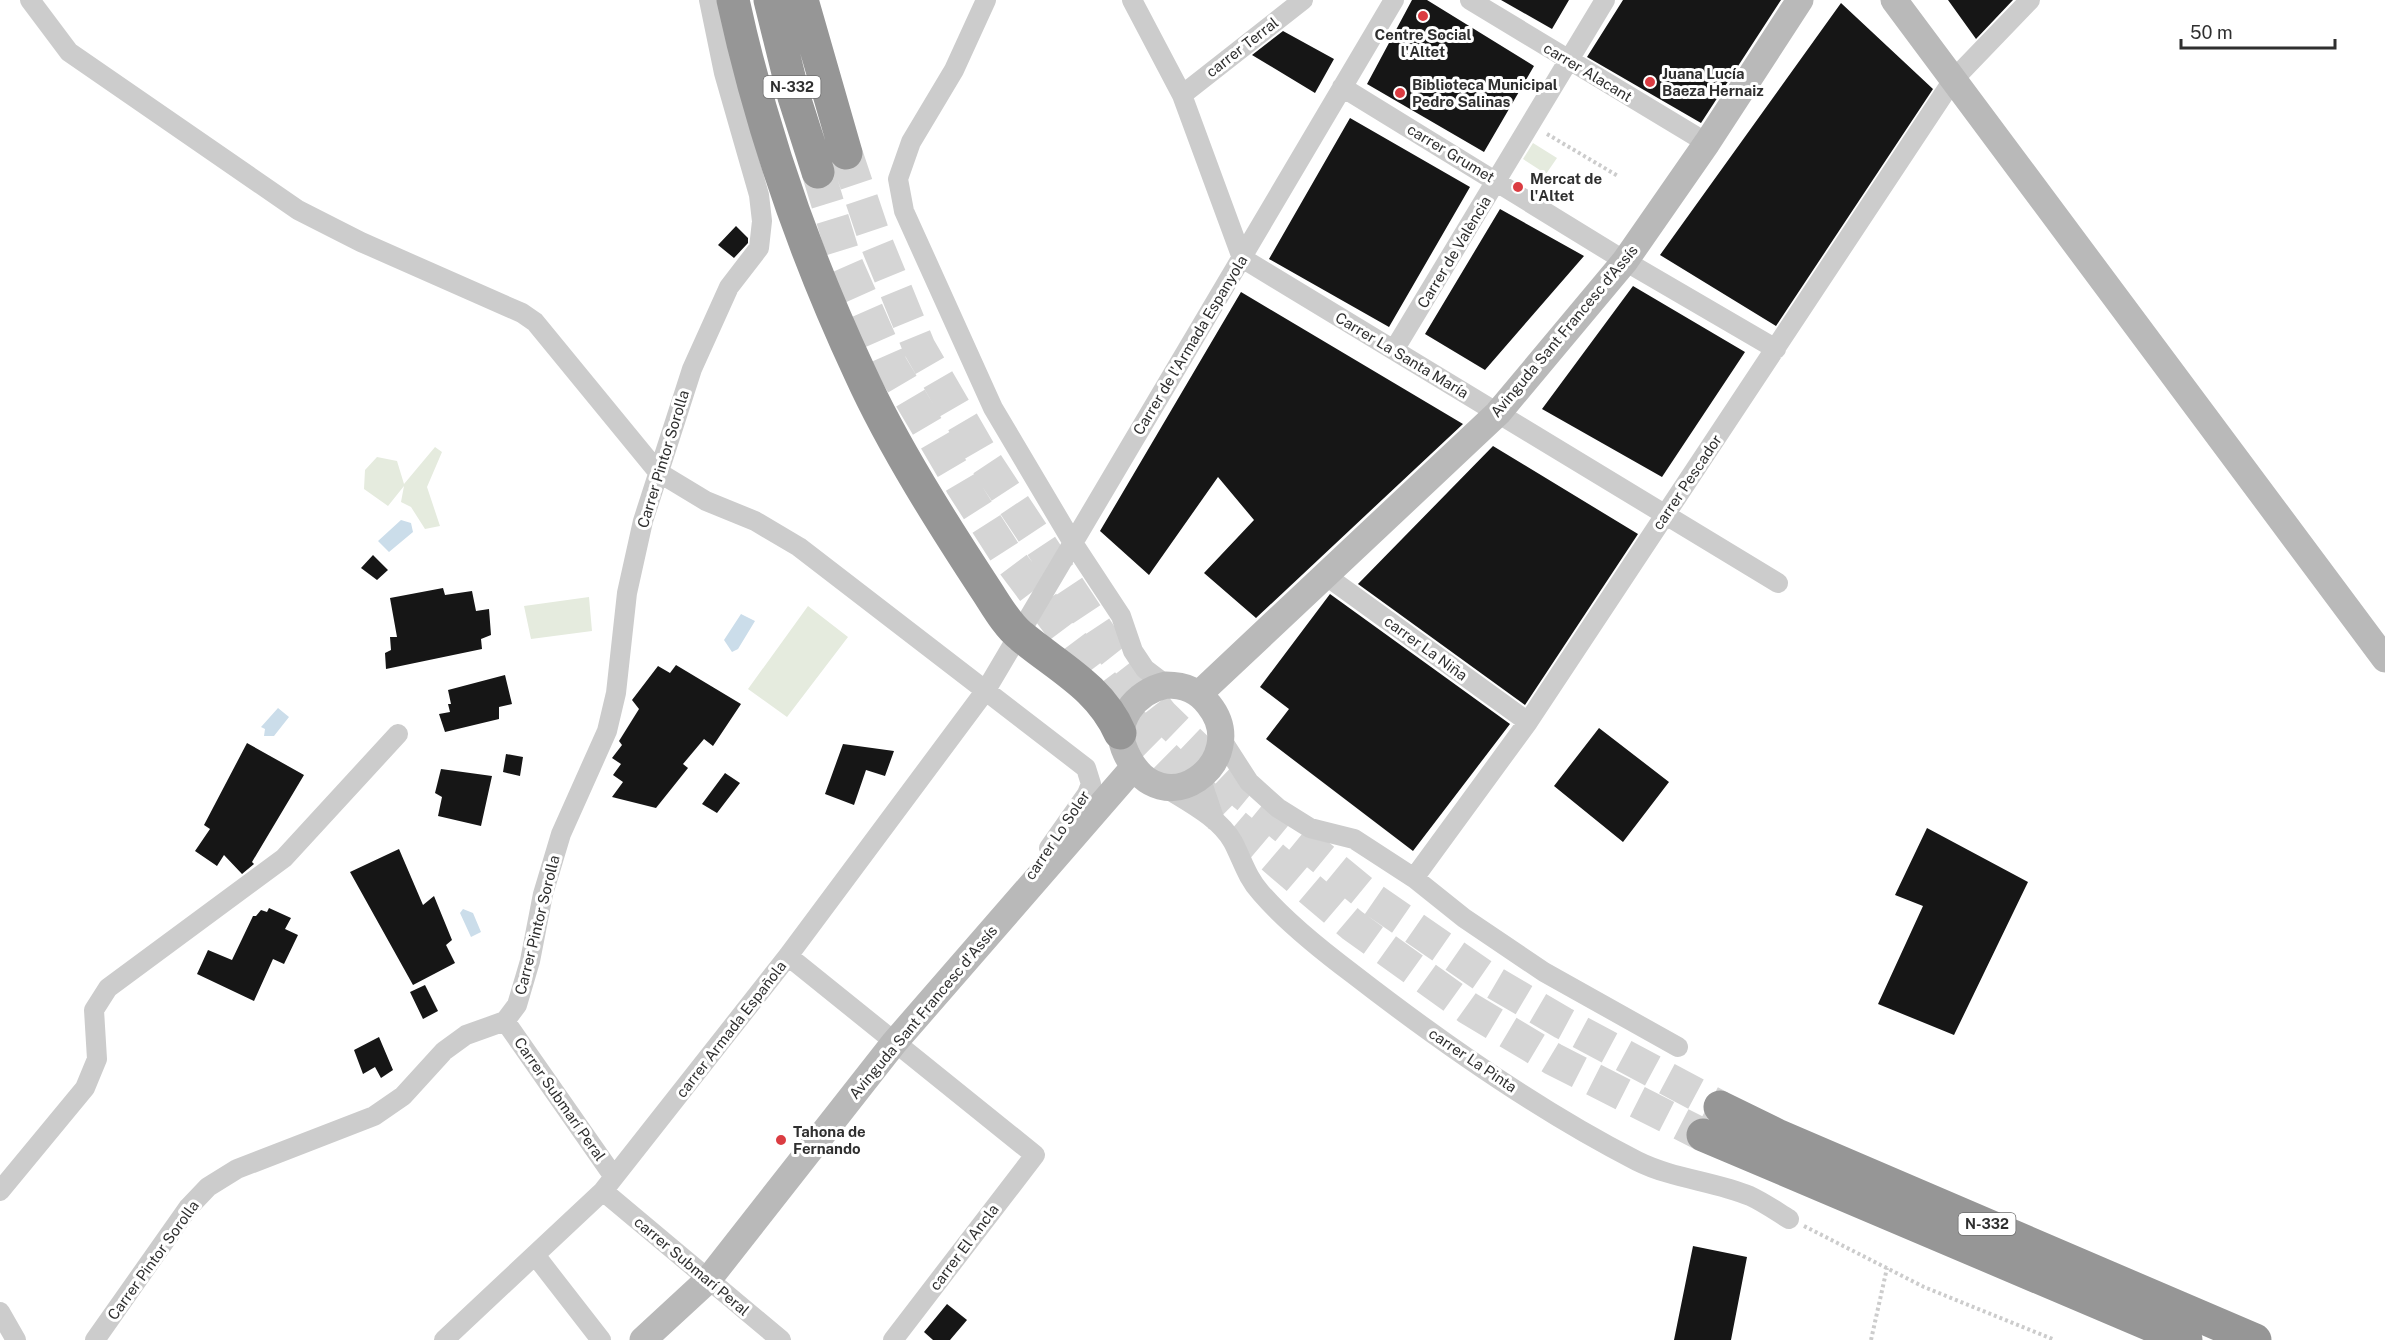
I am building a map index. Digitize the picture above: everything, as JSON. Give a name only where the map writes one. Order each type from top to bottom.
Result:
[{"type":"highway","points":[[733,0],[745,54],[780,176],[797,225],[860,375],[952,537],[989,595],[1019,635],[1089,687],[1106,707],[1120,733]]},
{"type":"highway","name":"N-332","points":[[770,0],[795,97],[818,172]]},
{"type":"highway","name":"N-332","points":[[802,0],[807,24],[846,153]]},
{"type":"highway","name":"N-332","points":[[1720,1107],[1779,1136],[2255,1340]]},
{"type":"highway","name":"N-332","points":[[1703,1135],[2186,1340]]},
{"type":"main road","name":"Avinguda Sant Francesc d’Assís","points":[[1200,694],[1498,413],[1625,261],[1707,143],[1800,0]]},
{"type":"main road","points":[[1894,0],[1998,143],[2385,658]]},
{"type":"main road","points":[[1166,685],[1182,686],[1200,694],[1217,716],[1220,737],[1218,753],[1200,777],[1180,788],[1166,789],[1146,780],[1134,767],[1122,745],[1120,733],[1129,708],[1145,693],[1166,685]]},
{"type":"main road","name":"Avinguda Sant Francesc d'Assís","points":[[643,1340],[708,1280],[894,1043],[1134,767]]},
{"type":"street","points":[[30,0],[69,52],[298,210],[361,243],[522,313],[535,322],[658,472],[706,501],[755,521],[799,547],[986,690]]},
{"type":"street","name":"Carrer Pintor Sorolla","points":[[95,1340],[188,1208],[208,1186],[237,1169],[374,1116],[403,1096],[444,1051],[466,1035],[505,1021],[517,1005],[530,961],[543,894],[561,834],[607,730],[616,693],[627,593],[643,521],[658,472],[692,369],[729,287],[759,248],[762,221],[759,195],[724,73],[710,0]]},
{"type":"street","points":[[986,0],[954,70],[911,142],[898,179],[904,211],[993,408],[1073,543],[1121,616],[1133,651],[1145,669],[1166,685]]},
{"type":"street","points":[[1132,0],[1182,95],[1242,258]]},
{"type":"street","name":"carrer Terral","points":[[1182,95],[1303,0]]},
{"type":"street","name":"Carrer de l'Armada Espanyola","points":[[986,690],[1394,0]]},
{"type":"street","name":"carrer Alacant","points":[[1470,0],[1707,143]]},
{"type":"street","name":"Carrer de València","points":[[1394,350],[1605,0]]},
{"type":"street","name":"carrer Pescador","points":[[1414,878],[1528,722],[1953,80],[2030,0]]},
{"type":"street","name":"carrer Grumet","points":[[1342,87],[1497,180],[1625,261],[1776,349]]},
{"type":"street","name":"Carrer La Santa María","points":[[1242,258],[1778,583]]},
{"type":"street","name":"carrer La Niña","points":[[1325,575],[1528,722]]},
{"type":"street","name":"carrer Lo Soler","points":[[986,690],[1086,768],[1091,784],[1087,794],[1004,915]]},
{"type":"street","name":"carrer Armada Española","points":[[444,1340],[609,1184],[788,956],[986,690]]},
{"type":"street","points":[[0,1191],[85,1088],[98,1059],[94,1010],[108,988],[284,858],[398,734]]},
{"type":"street","points":[[1220,737],[1249,782],[1278,808],[1310,828],[1354,839],[1414,878],[1464,918],[1544,972],[1678,1047]]},
{"type":"street","name":"carrer La Pinta","points":[[1200,777],[1215,821]]},
{"type":"street","name":"carrer La Pinta","points":[[1166,789],[1215,821],[1233,840],[1242,864],[1260,892],[1282,914],[1351,973],[1438,1037],[1577,1127],[1640,1162],[1687,1179],[1749,1196],[1789,1219]]},
{"type":"street","points":[[788,956],[894,1043]]},
{"type":"street","name":"Carrer Submarí Peral","points":[[505,1021],[609,1184]]},
{"type":"street","name":"carrer El Ancla","points":[[893,1340],[1035,1155],[894,1043]]},
{"type":"street","name":"carrer Submarí Peral","points":[[609,1184],[708,1280],[781,1340]]},
{"type":"street","points":[[535,1255],[601,1340]]},
{"type":"street","points":[[0,1312],[16,1340]]},
{"type":"path","points":[[1531,124],[1618,176]]},
{"type":"path","points":[[1789,1219],[1924,1287],[2055,1340]]},
{"type":"path","points":[[1871,1340],[1887,1268]]},
{"type":"shaded area","points":[[1533,143],[1557,158],[1546,174],[1523,159]]},
{"type":"shaded area","points":[[435,447],[442,452],[427,487],[440,526],[425,529],[411,507],[401,502],[404,486],[388,506],[364,489],[365,470],[377,457],[397,461],[404,484]]},
{"type":"shaded area","points":[[589,597],[592,631],[531,639],[524,606]]},
{"type":"shaded area","points":[[808,606],[848,637],[787,717],[748,689]]},
{"type":"water","points":[[401,520],[411,523],[413,532],[389,552],[378,541]]},
{"type":"water","points":[[741,614],[755,621],[738,649],[732,652],[724,640]]},
{"type":"water","points":[[278,708],[289,717],[274,736],[264,736],[265,729],[261,727]]},
{"type":"water","points":[[463,909],[473,913],[481,932],[471,937],[460,913]]},
{"type":"building","points":[[1412,0],[1427,0],[1534,66],[1484,152],[1367,84]]},
{"type":"building","points":[[1501,0],[1569,0],[1552,29]]},
{"type":"building","points":[[1623,0],[1781,0],[1701,123],[1587,57]]},
{"type":"building","points":[[1948,0],[2013,0],[1976,39]]},
{"type":"building","points":[[1841,3],[1933,89],[1776,326],[1660,255]]},
{"type":"building","points":[[1283,31],[1334,59],[1315,93],[1252,55]]},
{"type":"building","points":[[1350,118],[1470,187],[1389,327],[1269,259]]},
{"type":"building","points":[[1500,209],[1584,256],[1485,370],[1425,334]]},
{"type":"building","points":[[736,226],[748,238],[748,243],[734,258],[718,245]]},
{"type":"building","points":[[1633,286],[1745,352],[1662,477],[1542,409]]},
{"type":"building","points":[[1241,292],[1463,424],[1256,618],[1204,573],[1254,520],[1218,477],[1149,575],[1100,531]]},
{"type":"building","points":[[1493,446],[1638,534],[1525,705],[1358,584]]},
{"type":"building","points":[[373,555],[388,570],[377,580],[361,568]]},
{"type":"building","points":[[443,588],[445,595],[472,591],[476,611],[489,609],[491,635],[481,639],[482,649],[386,669],[385,653],[391,650],[390,637],[397,637],[390,598]]},
{"type":"building","points":[[1330,594],[1510,724],[1413,851],[1266,739],[1289,709],[1260,687]]},
{"type":"building","points":[[676,665],[741,704],[713,746],[704,739],[683,764],[688,768],[656,808],[612,797],[623,782],[613,775],[621,764],[612,758],[622,745],[619,741],[639,709],[632,700],[658,666],[670,673]]},
{"type":"building","points":[[505,675],[512,704],[499,707],[499,719],[445,732],[439,714],[450,712],[448,690]]},
{"type":"building","points":[[1599,728],[1669,782],[1623,842],[1554,786]]},
{"type":"building","points":[[247,743],[304,775],[252,862],[254,864],[242,874],[224,855],[217,866],[195,851],[210,829],[204,825]]},
{"type":"building","points":[[843,744],[894,751],[885,776],[866,770],[854,805],[825,794]]},
{"type":"building","points":[[506,754],[523,757],[520,776],[503,772]]},
{"type":"building","points":[[441,769],[492,776],[481,826],[438,816],[442,797],[435,793]]},
{"type":"building","points":[[725,773],[740,783],[717,813],[702,804]]},
{"type":"building","points":[[1927,828],[2028,882],[1954,1035],[1878,1004],[1923,906],[1895,895]]},
{"type":"building","points":[[399,849],[423,905],[434,896],[452,940],[446,945],[455,963],[413,985],[350,872]]},
{"type":"building","points":[[269,908],[291,918],[285,929],[298,935],[284,964],[273,959],[254,1001],[197,974],[208,950],[232,960],[253,916],[261,910],[267,912]]},
{"type":"building","points":[[425,985],[438,1011],[423,1019],[410,992]]},
{"type":"building","points":[[379,1037],[393,1070],[381,1078],[375,1067],[363,1074],[354,1050]]},
{"type":"building","points":[[1693,1246],[1747,1257],[1731,1340],[1674,1340]]},
{"type":"building","points":[[947,1304],[967,1320],[950,1340],[933,1340],[924,1332]]},
{"type":"tunnel","points":[[846,153],[876,242],[919,347],[987,464],[1107,645],[1162,715],[1245,795],[1368,896],[1488,979],[1563,1023],[1720,1107]]},
{"type":"tunnel","points":[[818,172],[846,263],[891,365],[961,484],[1007,556],[1138,730],[1229,820],[1352,925],[1468,1008],[1553,1059],[1703,1135]]},
{"type":"place","name":"Centre Social l'Altet","points":[[1423,16]]},
{"type":"place","name":"Juana Lucía Baeza Hernaiz","points":[[1650,82]]},
{"type":"place","name":"Biblioteca Municipal Pedro Salinas","points":[[1400,93]]},
{"type":"place","name":"Mercat de l'Altet","points":[[1518,187]]},
{"type":"place","name":"Tahona de Fernando","points":[[781,1140]]}]
